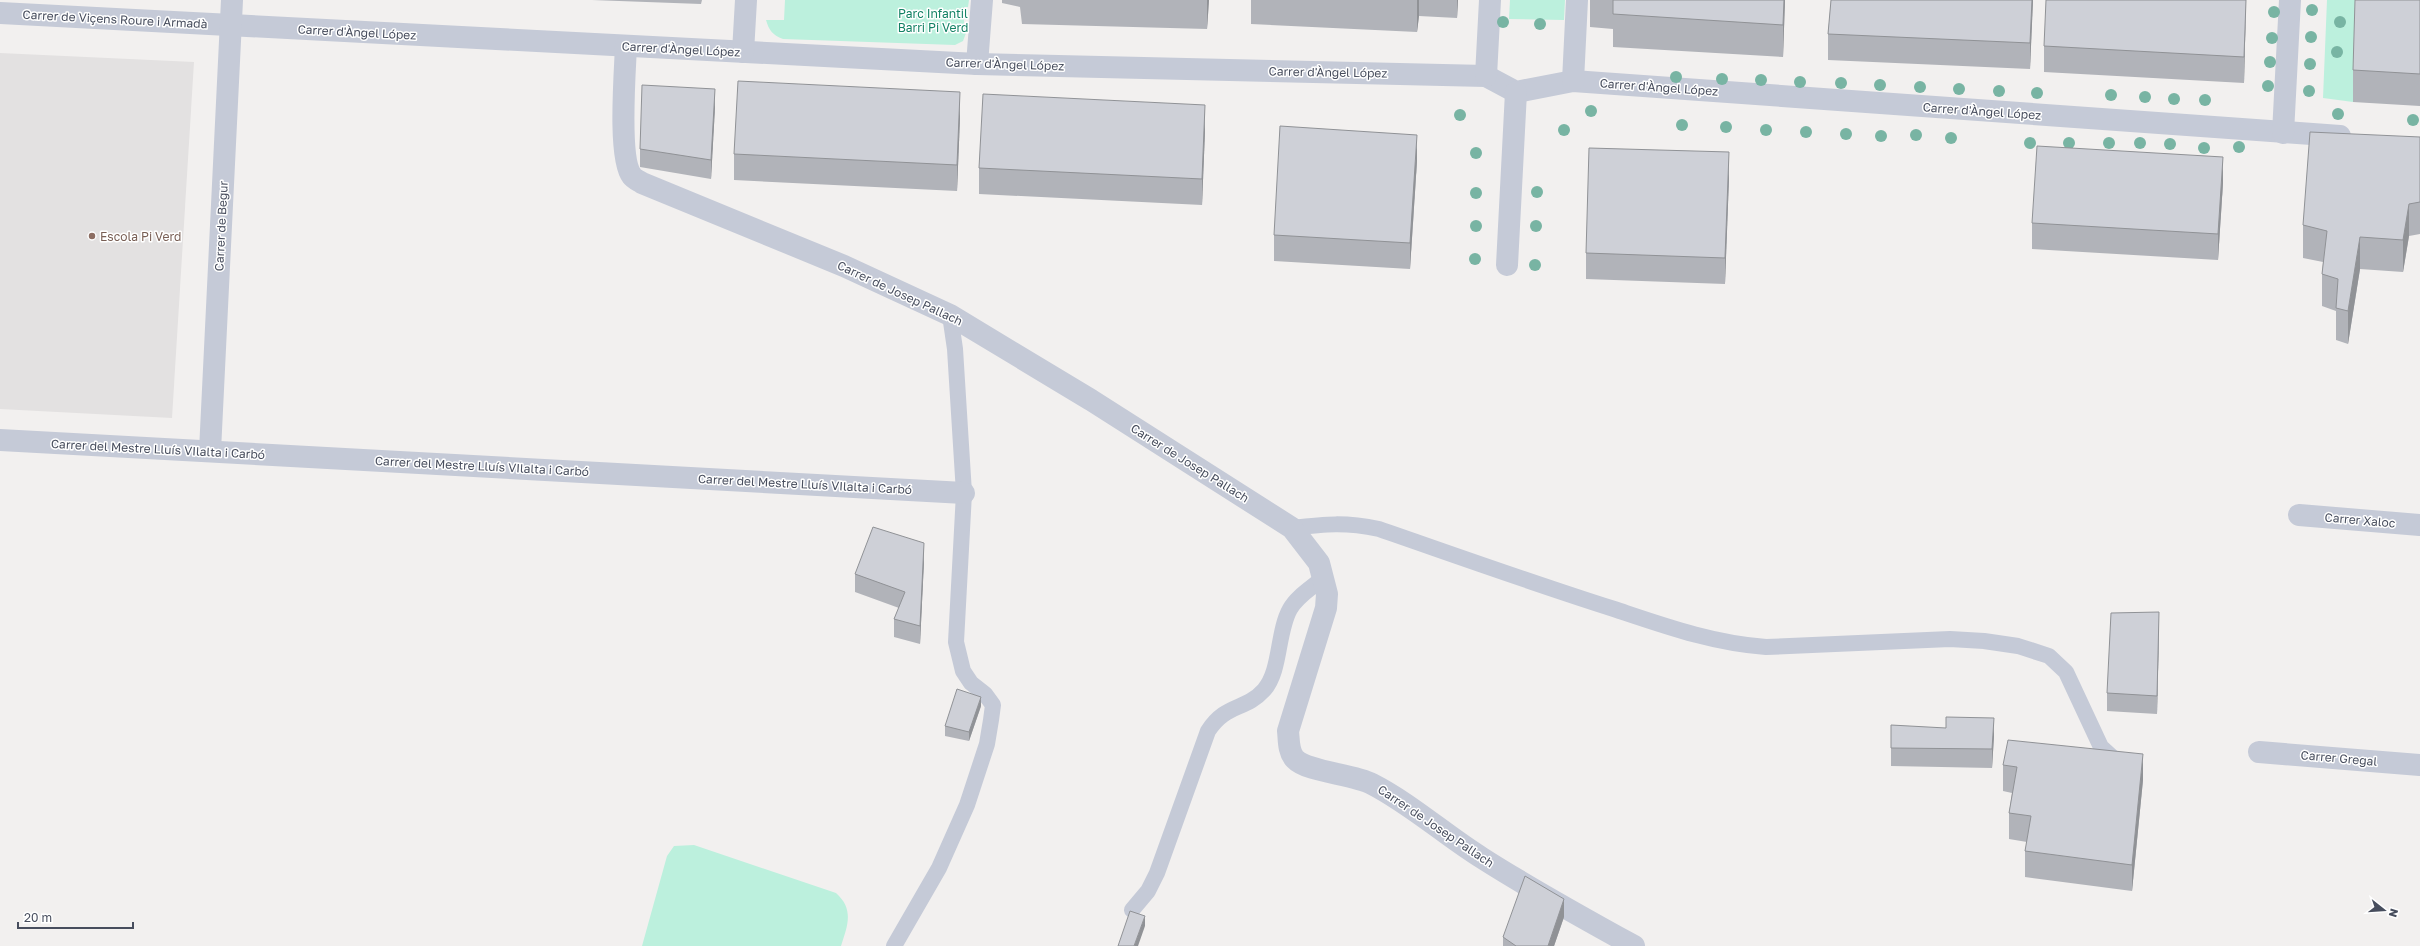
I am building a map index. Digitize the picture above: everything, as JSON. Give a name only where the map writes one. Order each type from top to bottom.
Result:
[{"type":"street","name":"Carrer de Begur","points":[[210,451],[232,0]]},
{"type":"street","points":[[743,52],[746,0]]},
{"type":"street","points":[[977,64],[982,0]]},
{"type":"street","points":[[1486,76],[1490,0]]},
{"type":"street","points":[[1573,81],[1577,0]]},
{"type":"street","points":[[2283,133],[2290,0]]},
{"type":"street","name":"Carrer de Viçens Roure i Armadà","points":[[0,13],[231,25]]},
{"type":"street","name":"Carrer d'Àngel López","points":[[231,25],[977,64],[1486,76],[1516,92],[1573,81],[2283,133],[2359,137]]},
{"type":"street","name":"Carrer de Josep Pallach","points":[[626,46],[624,140],[627,165],[632,176],[642,183],[844,266],[950,315],[1091,400],[1292,528],[1319,562],[1324,577],[1327,594],[1326,608],[1288,731],[1289,745],[1294,759],[1303,765],[1350,775],[1372,783],[1482,858],[1582,918],[1634,946]]},
{"type":"street","points":[[1507,265],[1516,92]]},
{"type":"street","name":"Carrer del Mestre Lluís VIlalta i Carbó","points":[[0,440],[964,493]]},
{"type":"street","name":"Carrer Xaloc","points":[[2299,515],[2420,525]]},
{"type":"street","name":"Carrer Gregal","points":[[2259,752],[2420,765]]},
{"type":"lane","points":[[894,946],[939,868],[967,805],[987,744],[991,720],[992,705],[985,694],[971,683],[963,671],[956,642],[964,493],[955,349],[950,315]]},
{"type":"lane","points":[[1292,528],[1334,523],[1354,524],[1379,529],[1564,594],[1710,640],[1737,645],[1766,647],[1950,639],[2011,645],[2049,656],[2066,672],[2102,747],[2117,763],[2122,778]]},
{"type":"lane","points":[[1132,910],[1148,890],[1157,873],[1208,731],[1216,719],[1226,711],[1250,701],[1264,690],[1271,678],[1285,618],[1291,608],[1324,577]]},
{"type":"shaded area","name":"Escola Pi Verd","points":[[0,53],[194,62],[172,418],[0,409]]},
{"type":"green space","name":"Parc Infantil Barri Pi Verd","points":[[785,0],[969,0],[968,7],[964,7],[964,25],[969,25],[963,41],[955,45],[783,39],[776,36],[772,32],[768,27],[766,20],[784,20]]},
{"type":"green space","points":[[1510,0],[1565,0],[1564,20],[1509,19]]},
{"type":"green space","points":[[2327,0],[2358,0],[2356,12],[2353,102],[2323,98]]},
{"type":"green space","points":[[694,845],[836,893],[845,905],[848,918],[846,931],[841,946],[642,946],[667,856],[674,846]]},
{"type":"building","points":[[1613,0],[1784,0],[1783,25],[1613,14]]},
{"type":"building","points":[[1831,0],[2032,0],[2030,43],[1828,34]]},
{"type":"building","points":[[2046,0],[2246,0],[2244,57],[2044,46]]},
{"type":"building","points":[[2355,0],[2420,0],[2420,74],[2353,70]]},
{"type":"building","points":[[738,81],[960,92],[957,165],[734,154]]},
{"type":"building","points":[[642,85],[715,89],[711,160],[640,149]]},
{"type":"building","points":[[983,94],[1205,105],[1202,179],[979,168]]},
{"type":"building","points":[[1280,126],[1417,135],[1410,243],[1274,235]]},
{"type":"building","points":[[2310,132],[2420,137],[2420,202],[2409,204],[2403,240],[2360,237],[2348,311],[2336,308],[2338,279],[2322,274],[2327,231],[2303,225]]},
{"type":"building","points":[[2037,146],[2223,157],[2218,234],[2032,223]]},
{"type":"building","points":[[1589,148],[1729,152],[1725,258],[1586,253]]},
{"type":"building","points":[[873,527],[924,543],[920,626],[894,619],[905,592],[855,574]]},
{"type":"building","points":[[2159,612],[2157,696],[2107,693],[2111,613]]},
{"type":"building","points":[[957,689],[981,697],[969,732],[945,726]]},
{"type":"building","points":[[1946,717],[1994,718],[1992,749],[1891,748],[1891,725],[1946,728]]},
{"type":"building","points":[[2008,740],[2143,754],[2132,865],[2025,851],[2031,816],[2009,813],[2017,767],[2003,765]]},
{"type":"building","points":[[1525,876],[1564,899],[1548,946],[1516,946],[1503,937]]},
{"type":"building","points":[[1130,911],[1145,916],[1134,946],[1118,946]]},
{"type":"place","name":"Escola Pi Verd","points":[[92,236]]}]
